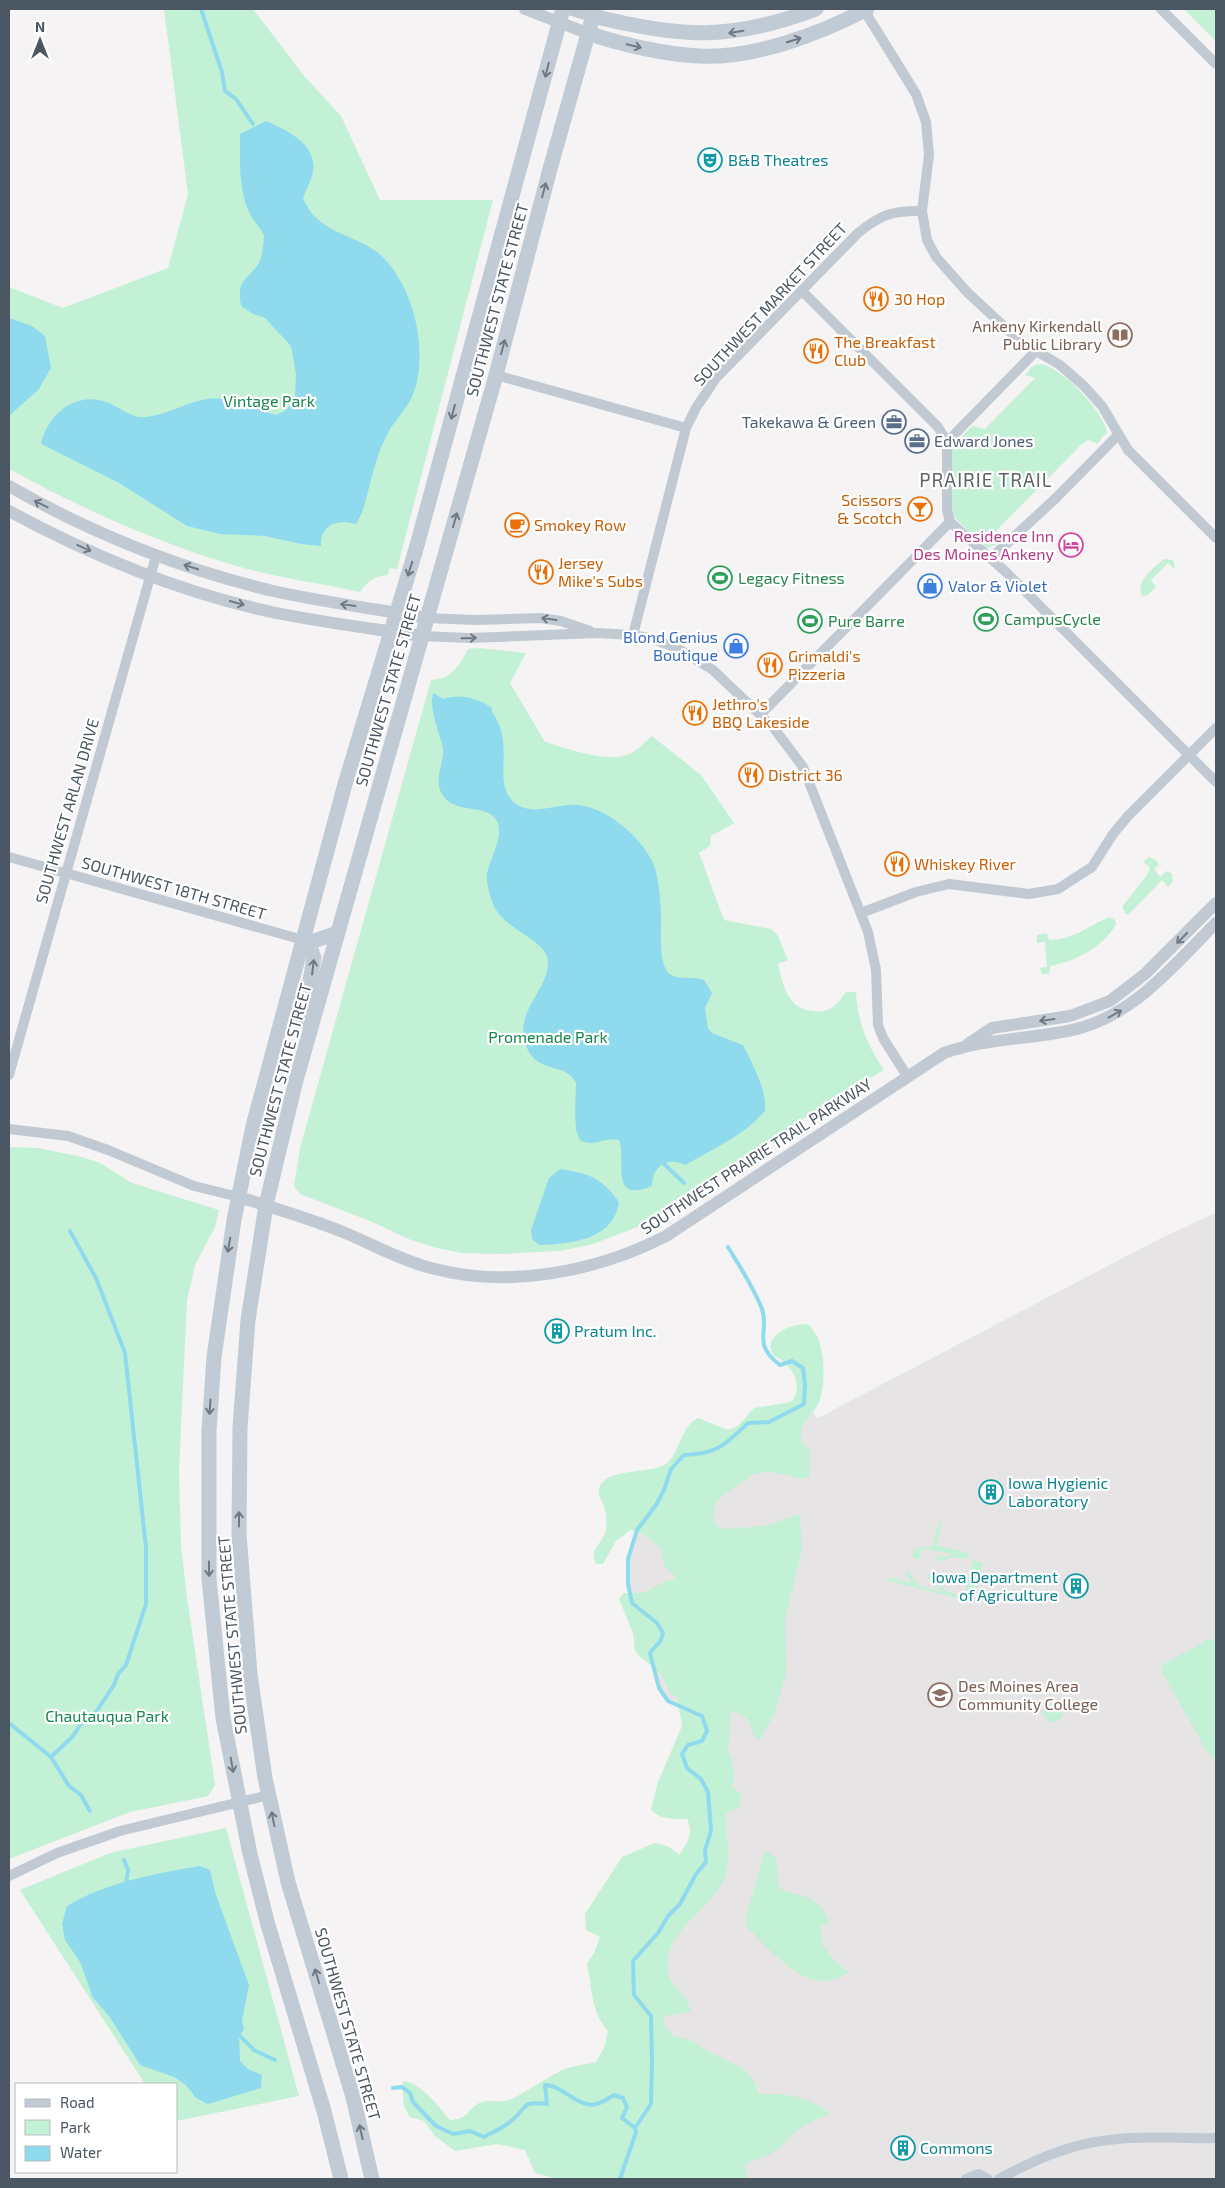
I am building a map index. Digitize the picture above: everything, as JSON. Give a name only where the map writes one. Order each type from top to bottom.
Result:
[{"type":"main road","points":[[593,12],[651,29],[717,34],[750,29],[816,9]]},
{"type":"main road","points":[[587,33],[667,53],[702,56],[745,52],[794,41],[844,21],[865,9]]},
{"type":"main road","name":"SOUTHWEST STATE STREET","points":[[372,2179],[353,2097],[288,1882],[269,1795],[250,1674],[239,1534],[240,1428],[252,1285],[266,1205],[295,1084],[496,375],[593,12]]},
{"type":"main road","name":"SOUTHWEST STATE STREET","points":[[341,2179],[322,2102],[268,1925],[239,1802],[223,1718],[210,1579],[208,1500],[209,1431],[214,1357],[222,1286],[253,1126],[345,784],[416,549],[561,16]]},
{"type":"main road","points":[[303,940],[314,941],[337,933]]},
{"type":"main road","points":[[295,1084],[299,1041],[314,964],[312,952],[303,940]]},
{"type":"street","points":[[525,9],[546,15],[561,16],[587,33]]},
{"type":"street","points":[[569,9],[593,12]]},
{"type":"street","points":[[865,9],[916,94],[926,122],[929,155],[922,211],[927,240],[943,267],[1022,342],[1060,365],[1084,386],[1102,406],[1118,435],[1137,460],[1216,538]]},
{"type":"street","points":[[1161,9],[1216,64]]},
{"type":"street","name":"SOUTHWEST MARKET STREET","points":[[633,635],[686,428],[711,384],[858,233],[876,218],[904,210],[922,211]]},
{"type":"street","points":[[802,290],[938,427],[947,442],[947,510],[950,522],[991,558],[1216,782]]},
{"type":"street","points":[[947,442],[1036,352]]},
{"type":"street","points":[[496,375],[686,428]]},
{"type":"street","points":[[991,558],[1034,519],[1118,435]]},
{"type":"street","points":[[9,486],[41,504],[156,556],[272,590],[333,603],[426,618],[477,620],[540,618],[561,621],[596,633]]},
{"type":"street","points":[[9,511],[69,542],[150,576],[207,595],[267,611],[421,636],[469,638],[596,633],[633,635],[661,641],[694,656],[713,670],[761,714],[795,753],[803,767],[861,913],[875,961],[878,1025],[883,1038],[907,1076]]},
{"type":"street","points":[[761,714],[950,522]]},
{"type":"street","name":"SOUTHWEST ARLAN DRIVE","points":[[9,1075],[156,556]]},
{"type":"street","points":[[861,913],[907,894],[948,884],[1028,894],[1058,889],[1092,867],[1113,834],[1128,816],[1216,728]]},
{"type":"street","name":"SOUTHWEST 18TH STREET","points":[[9,857],[303,940]]},
{"type":"street","name":"SOUTHWEST PRAIRIE TRAIL PARKWAY","points":[[966,1045],[992,1028],[1070,1016],[1110,1001],[1145,974],[1216,903]]},
{"type":"street","name":"SOUTHWEST PRAIRIE TRAIL PARKWAY","points":[[9,1129],[68,1136],[108,1150],[194,1186],[266,1205],[342,1232],[412,1262],[451,1272],[523,1276],[567,1270],[619,1256],[666,1236],[836,1126],[907,1076],[944,1053],[966,1045],[1069,1031],[1108,1018],[1135,1001],[1216,924]]},
{"type":"street","points":[[9,1876],[57,1853],[120,1831],[269,1795]]},
{"type":"street","points":[[999,2179],[1055,2152],[1091,2143],[1128,2138],[1216,2138]]},
{"type":"street","points":[[966,2179],[979,2174],[988,2179]]},
{"type":"shaded area","name":"Des Moines Area Community College","points":[[1216,1213],[1216,2179],[620,2179],[634,1995],[696,1874],[686,1709],[668,1701],[659,1688],[632,1603],[628,1584],[628,1559],[637,1530],[804,1404],[818,1418],[1163,1237]]},
{"type":"green space","name":"Vintage Park","points":[[164,9],[253,9],[305,77],[341,116],[380,200],[493,200],[397,569],[389,568],[388,575],[372,580],[360,592],[278,576],[219,561],[127,527],[9,469],[9,287],[63,308],[168,268],[188,194]]},
{"type":"green space","points":[[1184,9],[1216,9],[1216,39],[1215,40]]},
{"type":"green space","points":[[1040,364],[1049,366],[1070,381],[1081,392],[1099,414],[1107,433],[1098,444],[1088,440],[1082,444],[995,532],[1005,536],[995,545],[988,548],[952,514],[952,447],[972,426],[985,429],[1035,378],[1025,375],[1033,366]]},
{"type":"green space","points":[[1164,559],[1173,560],[1175,568],[1168,563],[1151,580],[1156,587],[1148,595],[1142,596],[1141,585],[1143,580]]},
{"type":"green space","name":"Promenade Park","points":[[479,648],[526,653],[510,683],[545,742],[586,754],[617,757],[634,752],[652,736],[701,775],[734,823],[711,836],[710,846],[699,853],[724,920],[771,929],[778,936],[788,960],[778,964],[783,985],[797,1006],[806,1010],[826,1011],[835,1006],[846,992],[856,992],[864,1033],[884,1070],[818,1109],[678,1204],[645,1224],[593,1244],[560,1251],[500,1254],[462,1253],[437,1248],[411,1240],[370,1221],[300,1194],[294,1186],[300,1148],[431,680],[450,674],[458,666],[468,649]]},
{"type":"green space","points":[[1149,857],[1156,860],[1159,864],[1154,869],[1160,877],[1167,871],[1172,874],[1173,881],[1168,887],[1162,880],[1129,914],[1126,914],[1122,907],[1147,875],[1150,867],[1143,862]]},
{"type":"green space","points":[[1109,917],[1115,920],[1116,924],[1096,947],[1069,961],[1050,966],[1049,974],[1042,974],[1040,968],[1047,967],[1045,942],[1037,943],[1037,935],[1047,933],[1049,940],[1065,938]]},
{"type":"green space","name":"Chautauqua Park","points":[[9,1147],[38,1148],[82,1157],[100,1163],[132,1183],[219,1210],[215,1227],[195,1265],[187,1300],[179,1470],[181,1545],[187,1598],[215,1785],[208,1796],[130,1812],[9,1859]]},
{"type":"green space","points":[[808,1324],[820,1343],[824,1370],[821,1397],[815,1410],[804,1425],[801,1434],[801,1441],[810,1450],[810,1473],[808,1478],[803,1479],[769,1472],[755,1474],[724,1494],[714,1510],[716,1526],[723,1529],[766,1526],[800,1515],[802,1550],[785,1620],[787,1671],[775,1712],[760,1740],[755,1737],[745,1717],[731,1711],[728,1752],[732,1759],[734,1776],[732,1786],[741,1794],[740,1807],[726,1813],[728,1862],[725,1877],[719,1889],[710,1900],[680,1932],[668,1956],[668,1970],[672,1983],[686,1999],[691,2012],[664,2016],[665,2027],[673,2036],[693,2041],[705,2050],[742,2068],[753,2079],[759,2094],[779,2094],[805,2099],[830,2114],[798,2130],[774,2152],[745,2165],[748,2179],[558,2179],[535,2173],[525,2150],[497,2144],[455,2151],[435,2136],[424,2121],[410,2117],[404,2107],[402,2084],[405,2081],[418,2087],[430,2097],[450,2120],[462,2117],[482,2102],[512,2099],[562,2070],[596,2062],[604,2048],[608,2032],[595,2007],[587,1964],[594,1953],[600,1937],[586,1930],[585,1914],[622,1857],[655,1843],[668,1846],[679,1855],[689,1838],[690,1829],[687,1819],[664,1817],[651,1810],[658,1782],[682,1726],[677,1697],[671,1694],[660,1673],[638,1655],[635,1650],[633,1633],[619,1599],[623,1593],[643,1593],[666,1581],[675,1579],[673,1573],[666,1569],[660,1548],[644,1534],[630,1530],[616,1541],[603,1564],[596,1564],[594,1559],[595,1550],[606,1530],[606,1511],[599,1495],[599,1489],[603,1482],[610,1477],[661,1467],[667,1463],[676,1451],[688,1427],[698,1418],[728,1430],[738,1426],[754,1408],[791,1402],[795,1397],[797,1385],[794,1374],[787,1364],[774,1356],[771,1342],[782,1330]]},
{"type":"green space","points":[[942,1520],[936,1545],[969,1553],[968,1559],[952,1557],[938,1562],[937,1556],[945,1557],[951,1554],[927,1549],[918,1552],[921,1556],[920,1559],[915,1559],[912,1555],[914,1549],[932,1546],[938,1523]]},
{"type":"green space","points":[[973,1560],[983,1563],[975,1593],[965,1590]]},
{"type":"green space","points":[[908,1570],[918,1585],[943,1592],[928,1579],[927,1575],[931,1574],[944,1590],[958,1595],[957,1598],[885,1580],[890,1578],[911,1583],[906,1573]]},
{"type":"green space","points":[[1209,1639],[1216,1640],[1216,1759],[1212,1758],[1205,1748],[1160,1669],[1162,1665]]},
{"type":"green space","points":[[1053,1702],[1060,1705],[1063,1712],[1060,1719],[1053,1722],[1046,1719],[1043,1712],[1046,1705]]},
{"type":"green space","points":[[226,1828],[299,2096],[178,2121],[178,2083],[144,2083],[20,1890],[110,1853]]},
{"type":"green space","points":[[765,1850],[776,1858],[778,1883],[781,1889],[810,1899],[821,1907],[830,1923],[820,1926],[823,1946],[836,1962],[849,1972],[828,1981],[817,1981],[806,1977],[783,1962],[746,1926],[746,1917]]},
{"type":"water","points":[[266,121],[291,134],[306,146],[313,162],[313,172],[303,198],[309,209],[325,225],[377,252],[390,265],[400,280],[408,298],[415,317],[418,336],[420,356],[414,392],[389,431],[382,446],[362,513],[356,524],[343,522],[327,528],[321,539],[321,546],[301,544],[265,536],[220,534],[187,526],[119,483],[41,444],[50,423],[57,414],[75,402],[86,400],[109,403],[139,417],[159,415],[199,401],[215,398],[233,401],[277,415],[287,409],[295,397],[296,374],[291,346],[265,318],[253,314],[241,306],[240,298],[242,283],[257,266],[260,259],[264,236],[251,216],[244,197],[241,176],[240,134]]},
{"type":"water","points":[[9,318],[32,326],[45,336],[51,368],[39,389],[9,416]]},
{"type":"water","points":[[433,693],[443,699],[456,696],[469,697],[492,708],[492,712],[499,724],[504,747],[504,780],[506,790],[510,798],[517,805],[533,809],[569,805],[589,807],[600,811],[621,824],[639,842],[652,861],[658,879],[661,946],[667,971],[671,975],[683,978],[704,980],[712,993],[705,1008],[708,1029],[712,1033],[743,1045],[754,1068],[764,1094],[765,1111],[757,1120],[738,1134],[685,1165],[672,1162],[662,1165],[655,1173],[652,1186],[638,1190],[629,1189],[624,1185],[619,1140],[609,1139],[590,1143],[580,1140],[576,1130],[576,1083],[566,1072],[538,1061],[527,1048],[524,1023],[527,1013],[543,983],[548,962],[546,954],[541,947],[506,921],[493,904],[487,874],[498,842],[498,823],[489,813],[454,805],[442,794],[438,780],[443,751],[433,712]]},
{"type":"water","points":[[560,1169],[594,1178],[606,1187],[619,1202],[615,1215],[609,1225],[600,1232],[577,1241],[539,1245],[532,1239],[531,1230],[549,1178]]},
{"type":"water","points":[[200,1866],[210,1870],[216,1895],[249,1985],[242,2021],[244,2030],[239,2036],[240,2061],[248,2069],[262,2075],[261,2088],[208,2104],[196,2098],[186,2085],[174,2077],[140,2065],[109,2016],[93,1998],[80,1962],[65,1940],[62,1924],[67,1906],[98,1891],[131,1880]]},
{"type":"waterway","points":[[201,9],[222,72],[225,91],[236,99],[253,124]]},
{"type":"waterway","points":[[663,1163],[684,1183]]},
{"type":"waterway","points":[[51,1757],[73,1736],[81,1724],[96,1712],[114,1685],[118,1674],[126,1665],[146,1604],[146,1548],[125,1353],[96,1278],[70,1231]]},
{"type":"waterway","points":[[635,2128],[651,2104],[652,2061],[651,2016],[634,1995],[633,1961],[658,1933],[668,1916],[680,1904],[696,1874],[706,1862],[705,1850],[711,1831],[708,1792],[701,1779],[687,1768],[682,1754],[688,1745],[702,1741],[707,1731],[702,1716],[668,1701],[659,1688],[650,1653],[661,1640],[663,1633],[657,1623],[632,1603],[628,1584],[628,1559],[637,1530],[656,1505],[664,1490],[671,1469],[684,1455],[705,1453],[713,1450],[726,1443],[748,1423],[769,1422],[804,1404],[805,1385],[803,1368],[792,1361],[780,1365],[766,1350],[763,1337],[764,1317],[762,1309],[728,1247]]},
{"type":"waterway","points":[[9,1723],[51,1757],[69,1786],[81,1795],[90,1811]]},
{"type":"waterway","points":[[124,1860],[128,1870],[126,1884]]},
{"type":"waterway","points":[[237,2033],[254,2050],[275,2060]]},
{"type":"waterway","points":[[393,2088],[402,2087],[410,2093],[413,2102],[436,2126],[453,2134],[470,2131],[484,2137],[508,2123],[528,2104],[547,2104],[545,2085],[552,2086],[589,2105],[601,2103],[614,2095],[623,2098],[627,2107],[622,2118],[635,2128],[636,2132],[620,2179]]},
{"type":"place","name":"B&B Theatres","points":[[710,160]]},
{"type":"place","name":"30 Hop","points":[[876,299]]},
{"type":"place","name":"Ankeny Kirkendall Public Library","points":[[1120,335]]},
{"type":"place","name":"The Breakfast Club","points":[[816,351]]},
{"type":"place","name":"Takekawa & Green","points":[[894,422]]},
{"type":"place","name":"Edward Jones","points":[[917,441]]},
{"type":"place","name":"Scissors & Scotch","points":[[920,509]]},
{"type":"place","name":"Smokey Row","points":[[517,525]]},
{"type":"place","name":"Residence Inn Des Moines Ankeny","points":[[1071,545]]},
{"type":"place","name":"Jersey Mike's Subs","points":[[541,572]]},
{"type":"place","name":"Legacy Fitness","points":[[720,578]]},
{"type":"place","name":"Valor & Violet","points":[[930,586]]},
{"type":"place","name":"CampusCycle","points":[[986,619]]},
{"type":"place","name":"Pure Barre","points":[[810,621]]},
{"type":"place","name":"Blond Genius Boutique","points":[[736,646]]},
{"type":"place","name":"Grimaldi's Pizzeria","points":[[770,665]]},
{"type":"place","name":"Jethro's BBQ Lakeside","points":[[695,713]]},
{"type":"place","name":"District 36","points":[[751,775]]},
{"type":"place","name":"Whiskey River","points":[[897,864]]},
{"type":"place","name":"Pratum Inc.","points":[[557,1331]]},
{"type":"place","name":"Iowa Hygienic Laboratory","points":[[991,1492]]},
{"type":"place","name":"Iowa Department of Agriculture","points":[[1076,1586]]},
{"type":"place","name":"Des Moines Area Community College","points":[[940,1695]]},
{"type":"place","name":"Commons","points":[[903,2148]]},
{"type":"district","name":"PRAIRIE TRAIL","points":[[986,480]]}]
